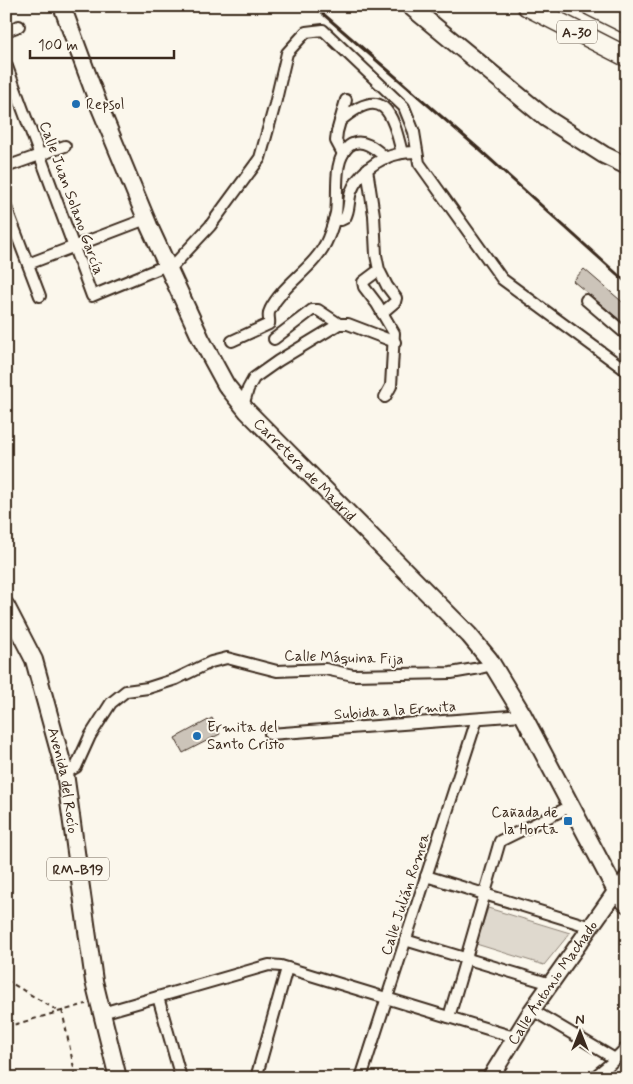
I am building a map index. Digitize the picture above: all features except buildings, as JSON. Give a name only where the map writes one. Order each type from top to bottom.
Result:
[{"type":"highway","name":"A-30","points":[[527,6],[627,57]]},
{"type":"highway","name":"A-30","points":[[591,6],[627,24]]},
{"type":"main road","name":"Carretera de Madrid","points":[[62,6],[98,103],[146,219],[201,338],[226,385],[243,406],[469,635],[492,665],[523,715],[616,891],[627,904]]},
{"type":"main road","points":[[410,6],[546,118],[604,155],[627,166]]},
{"type":"main road","name":"Avenida del Rocío","points":[[6,606],[34,660],[65,773],[94,981],[118,1078]]},
{"type":"main road","name":"Calle Antonio Machado","points":[[490,1078],[532,1010],[616,891]]},
{"type":"street","points":[[6,31],[19,26]]},
{"type":"street","points":[[168,268],[210,226],[260,158],[287,53],[306,32],[323,30],[404,107],[414,132],[418,163],[502,278],[627,371]]},
{"type":"street","name":"Calle Juan Solano García","points":[[6,64],[92,296],[168,268]]},
{"type":"street","points":[[343,154],[336,141],[346,100]]},
{"type":"street","points":[[340,121],[355,108],[370,103],[380,105],[388,111],[396,127],[402,153]]},
{"type":"street","points":[[232,341],[269,324],[268,314],[270,309],[282,293],[320,253],[328,238],[334,217],[339,168],[343,154],[354,143],[361,142],[376,148],[386,158]]},
{"type":"street","points":[[6,167],[65,146]]},
{"type":"street","points":[[334,217],[345,218],[348,213],[350,193],[367,170],[386,158],[402,153],[417,152]]},
{"type":"street","points":[[367,170],[374,215],[376,256],[379,270],[396,298],[395,302],[382,313]]},
{"type":"street","points":[[6,207],[40,296]]},
{"type":"street","points":[[28,264],[146,219]]},
{"type":"street","points":[[379,270],[363,282],[364,287],[394,333],[395,342],[391,386],[385,396]]},
{"type":"street","points":[[586,300],[627,335]]},
{"type":"street","points":[[274,338],[312,310],[318,310],[339,324]]},
{"type":"street","points":[[243,406],[248,388],[254,378],[278,360],[339,324],[348,324],[395,342]]},
{"type":"street","name":"Calle Máquina Fija","points":[[65,773],[76,767],[90,736],[110,703],[126,691],[148,688],[211,662],[226,658],[277,671],[325,669],[353,675],[451,673],[492,665]]},
{"type":"street","name":"Subida a la Ermita","points":[[270,734],[523,715]]},
{"type":"street","name":"Calle Julián Romea","points":[[361,1078],[477,719]]},
{"type":"street","points":[[449,1017],[500,841],[571,806]]},
{"type":"street","points":[[616,891],[627,873]]},
{"type":"street","points":[[426,876],[591,927]]},
{"type":"street","points":[[406,940],[551,984]]},
{"type":"street","points":[[100,1007],[158,997],[269,965],[287,968],[514,1037]]},
{"type":"street","points":[[256,1078],[287,968]]},
{"type":"street","points":[[158,997],[181,1078]]},
{"type":"street","points":[[532,1010],[615,1059]]},
{"type":"street","points":[[592,1078],[627,1047]]},
{"type":"path","points":[[6,980],[58,1011]]},
{"type":"path","points":[[6,1027],[62,1010],[100,1007]]},
{"type":"path","points":[[62,1010],[76,1078]]},
{"type":"shaded area","points":[[488,908],[570,933],[544,965],[476,944]]},
{"type":"railway","points":[[314,6],[480,150],[627,283]]},
{"type":"place","name":"Repsol","points":[[76,104]]},
{"type":"place","name":"Ermita del Santo Cristo","points":[[197,736]]},
{"type":"place","name":"Cañada de la Horta","points":[[568,821]]}]
